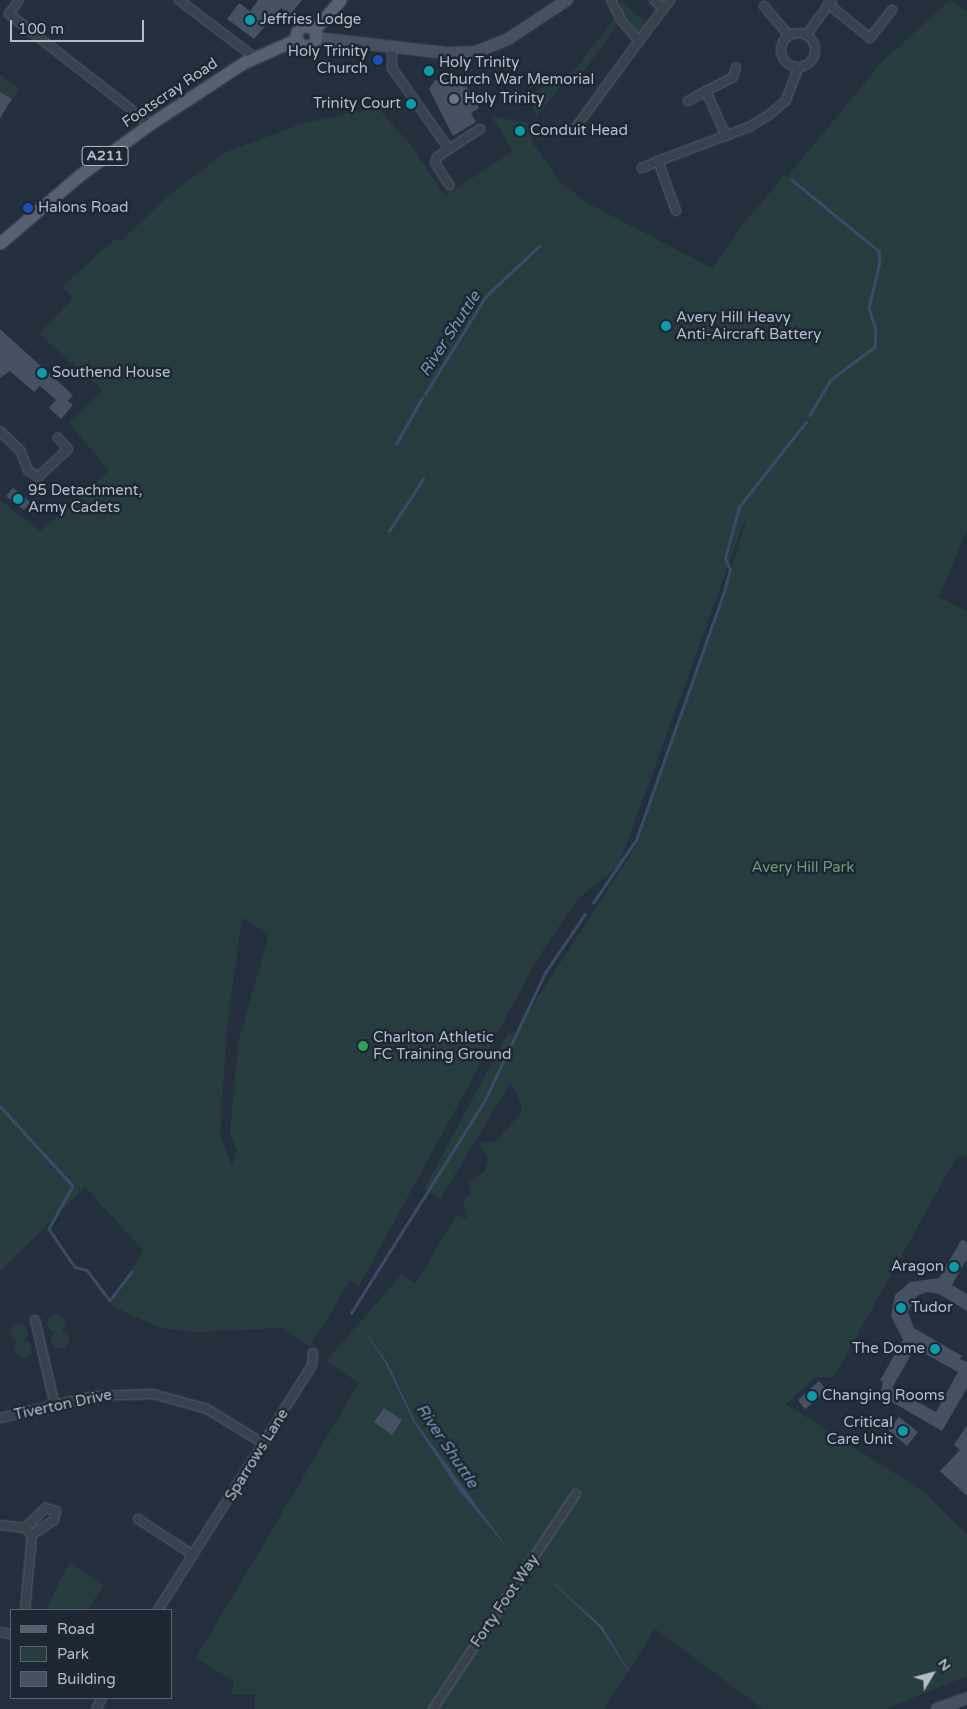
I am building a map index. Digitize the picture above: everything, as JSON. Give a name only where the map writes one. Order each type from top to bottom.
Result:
[{"type":"main road","name":"A211","points":[[315,34],[340,0]]},
{"type":"main road","name":"Footscray Road","points":[[0,243],[81,174],[150,124],[254,57],[297,39],[302,27],[315,34]]},
{"type":"street","points":[[18,0],[9,14],[150,124]]},
{"type":"street","points":[[178,0],[254,57]]},
{"type":"street","points":[[315,34],[392,48],[476,52],[508,39],[567,0]]},
{"type":"street","points":[[611,0],[621,20],[639,41]]},
{"type":"street","points":[[654,0],[664,8]]},
{"type":"street","points":[[576,127],[670,0]]},
{"type":"street","points":[[798,69],[788,65],[781,54],[782,42],[789,36],[807,34],[830,2],[870,38],[892,10]]},
{"type":"street","points":[[764,6],[789,36]]},
{"type":"street","points":[[642,168],[749,127],[786,100],[798,69],[809,64],[815,55],[815,44],[807,34]]},
{"type":"street","points":[[392,48],[392,68],[449,149]]},
{"type":"street","points":[[688,101],[733,77],[736,67]]},
{"type":"street","points":[[706,91],[726,136]]},
{"type":"street","points":[[450,186],[435,163],[436,157],[480,129]]},
{"type":"street","points":[[658,161],[676,211]]},
{"type":"street","points":[[0,431],[20,450],[28,470],[38,477],[68,449],[58,438]]},
{"type":"street","points":[[35,1320],[55,1405]]},
{"type":"street","name":"Sparrows Lane","points":[[159,1609],[312,1365],[313,1353]]},
{"type":"street","name":"Tiverton Drive","points":[[0,1418],[93,1396],[152,1394],[207,1409],[264,1444]]},
{"type":"street","name":"Forty Foot Way","points":[[433,1709],[576,1494]]},
{"type":"street","points":[[25,1528],[42,1511],[52,1508],[57,1514],[54,1520],[32,1535]]},
{"type":"street","points":[[138,1519],[194,1555]]},
{"type":"street","points":[[0,1525],[25,1528],[32,1535]]},
{"type":"street","points":[[25,1609],[32,1535]]},
{"type":"street","points":[[937,1709],[967,1698]]},
{"type":"green space","points":[[620,0],[647,23],[639,32],[622,13]]},
{"type":"green space","name":"Avery Hill Park","points":[[950,0],[967,11],[967,530],[939,597],[967,611],[967,1157],[957,1156],[834,1377],[816,1377],[786,1404],[924,1492],[967,1534],[967,1676],[886,1709],[763,1709],[655,1629],[604,1709],[255,1709],[255,1695],[231,1694],[234,1681],[196,1658],[359,1383],[326,1361],[401,1275],[416,1283],[457,1214],[467,1220],[463,1199],[471,1195],[468,1183],[485,1171],[489,1160],[479,1144],[496,1141],[520,1114],[522,1108],[515,1089],[509,1085],[440,1199],[424,1189],[507,1035],[516,1031],[636,846],[724,596],[750,506],[619,865],[576,901],[541,953],[359,1286],[350,1281],[310,1346],[282,1328],[195,1332],[160,1328],[110,1305],[143,1250],[85,1187],[0,1271],[0,500],[40,531],[109,471],[69,423],[103,390],[39,334],[73,298],[62,287],[116,238],[120,242],[168,196],[226,152],[298,125],[377,107],[415,150],[445,196],[513,151],[491,116],[528,123],[532,142],[560,182],[589,204],[712,268],[742,225],[785,175],[787,177],[881,63]],"holes":[[[242,918],[269,934],[238,1043],[230,1134],[237,1150],[232,1166],[220,1135],[227,1028]]]},
{"type":"green space","points":[[614,19],[617,26],[574,84],[567,79],[536,117],[529,95],[573,72]]},
{"type":"green space","points":[[0,74],[20,89],[12,99],[0,92]]},
{"type":"green space","points":[[56,1315],[62,1318],[65,1324],[62,1330],[56,1333],[50,1330],[47,1324],[50,1318]]},
{"type":"green space","points":[[19,1324],[25,1327],[28,1333],[25,1339],[19,1342],[13,1339],[10,1333],[13,1327]]},
{"type":"green space","points":[[60,1331],[66,1334],[69,1340],[66,1346],[60,1349],[54,1346],[51,1340],[54,1334]]},
{"type":"green space","points":[[23,1340],[29,1343],[32,1349],[29,1355],[23,1358],[17,1355],[14,1349],[17,1343]]},
{"type":"green space","points":[[69,1562],[104,1585],[88,1609],[46,1609]]},
{"type":"water","name":"River Shuttle","points":[[360,1325],[387,1362],[415,1421],[509,1550],[458,1489],[413,1421],[385,1362]]},
{"type":"water","points":[[540,1571],[603,1627],[631,1675],[600,1628]]},
{"type":"building","name":"Jeffries Lodge","points":[[258,0],[302,0],[290,15],[281,8],[254,39],[227,19],[239,3],[250,11]]},
{"type":"building","name":"Holy Trinity","points":[[446,79],[451,87],[465,84],[479,108],[471,113],[476,122],[453,136],[429,89],[435,80]]},
{"type":"building","points":[[0,92],[12,99],[0,118]]},
{"type":"building","name":"Southend House","points":[[0,329],[73,395],[68,401],[73,405],[61,419],[49,408],[56,400],[40,386],[34,392],[10,371],[0,378]]},
{"type":"building","name":"95 Detachment, Army Cadets","points":[[13,488],[30,502],[24,510],[6,496]]},
{"type":"building","points":[[962,1239],[967,1242],[967,1259],[952,1285],[967,1294],[967,1311],[939,1294],[927,1292],[917,1296],[908,1312],[914,1328],[962,1356],[960,1359],[967,1362],[967,1388],[942,1431],[880,1395],[883,1382],[880,1380],[903,1340],[891,1316],[895,1295],[910,1282],[939,1278]],"holes":[[[915,1348],[958,1372],[936,1412],[892,1388]]]},
{"type":"building","name":"Changing Rooms","points":[[819,1381],[827,1391],[805,1409],[798,1400]]},
{"type":"building","points":[[384,1408],[402,1420],[392,1435],[374,1422]]},
{"type":"building","name":"Critical Care Unit","points":[[899,1417],[918,1432],[907,1446],[888,1430]]},
{"type":"building","points":[[967,1425],[967,1496],[940,1471],[960,1450],[954,1445]]},
{"type":"waterway","points":[[792,180],[879,251],[880,262],[869,308],[876,329],[875,347],[831,380],[810,415]]},
{"type":"waterway","name":"River Shuttle","points":[[425,394],[486,296],[539,246]]},
{"type":"waterway","name":"River Shuttle","points":[[396,444],[422,398]]},
{"type":"waterway","points":[[593,903],[636,840],[724,592],[730,570],[725,558],[739,507],[806,422]]},
{"type":"waterway","name":"River Shuttle","points":[[389,531],[423,479]]},
{"type":"waterway","points":[[351,1313],[484,1102],[545,973],[585,914]]},
{"type":"waterway","name":"River Shuttle","points":[[0,1106],[73,1186],[49,1229],[75,1267],[87,1270],[110,1300],[131,1272]]},
{"type":"place","name":"Jeffries Lodge","points":[[250,20]]},
{"type":"place","name":"Holy Trinity Church","points":[[378,60]]},
{"type":"place","name":"Holy Trinity Church War Memorial","points":[[429,71]]},
{"type":"place","name":"Holy Trinity","points":[[454,99]]},
{"type":"place","name":"Trinity Court","points":[[411,104]]},
{"type":"place","name":"Conduit Head","points":[[520,131]]},
{"type":"place","name":"Halons Road","points":[[28,208]]},
{"type":"place","name":"Avery Hill Heavy Anti-Aircraft Battery","points":[[666,326]]},
{"type":"place","name":"Southend House","points":[[42,373]]},
{"type":"place","name":"95 Detachment, Army Cadets","points":[[18,499]]},
{"type":"place","name":"Charlton Athletic FC Training Ground","points":[[363,1046]]},
{"type":"place","name":"Aragon","points":[[954,1267]]},
{"type":"place","name":"Tudor","points":[[901,1308]]},
{"type":"place","name":"The Dome","points":[[935,1349]]},
{"type":"place","name":"Changing Rooms","points":[[812,1396]]},
{"type":"place","name":"Critical Care Unit","points":[[903,1431]]}]
